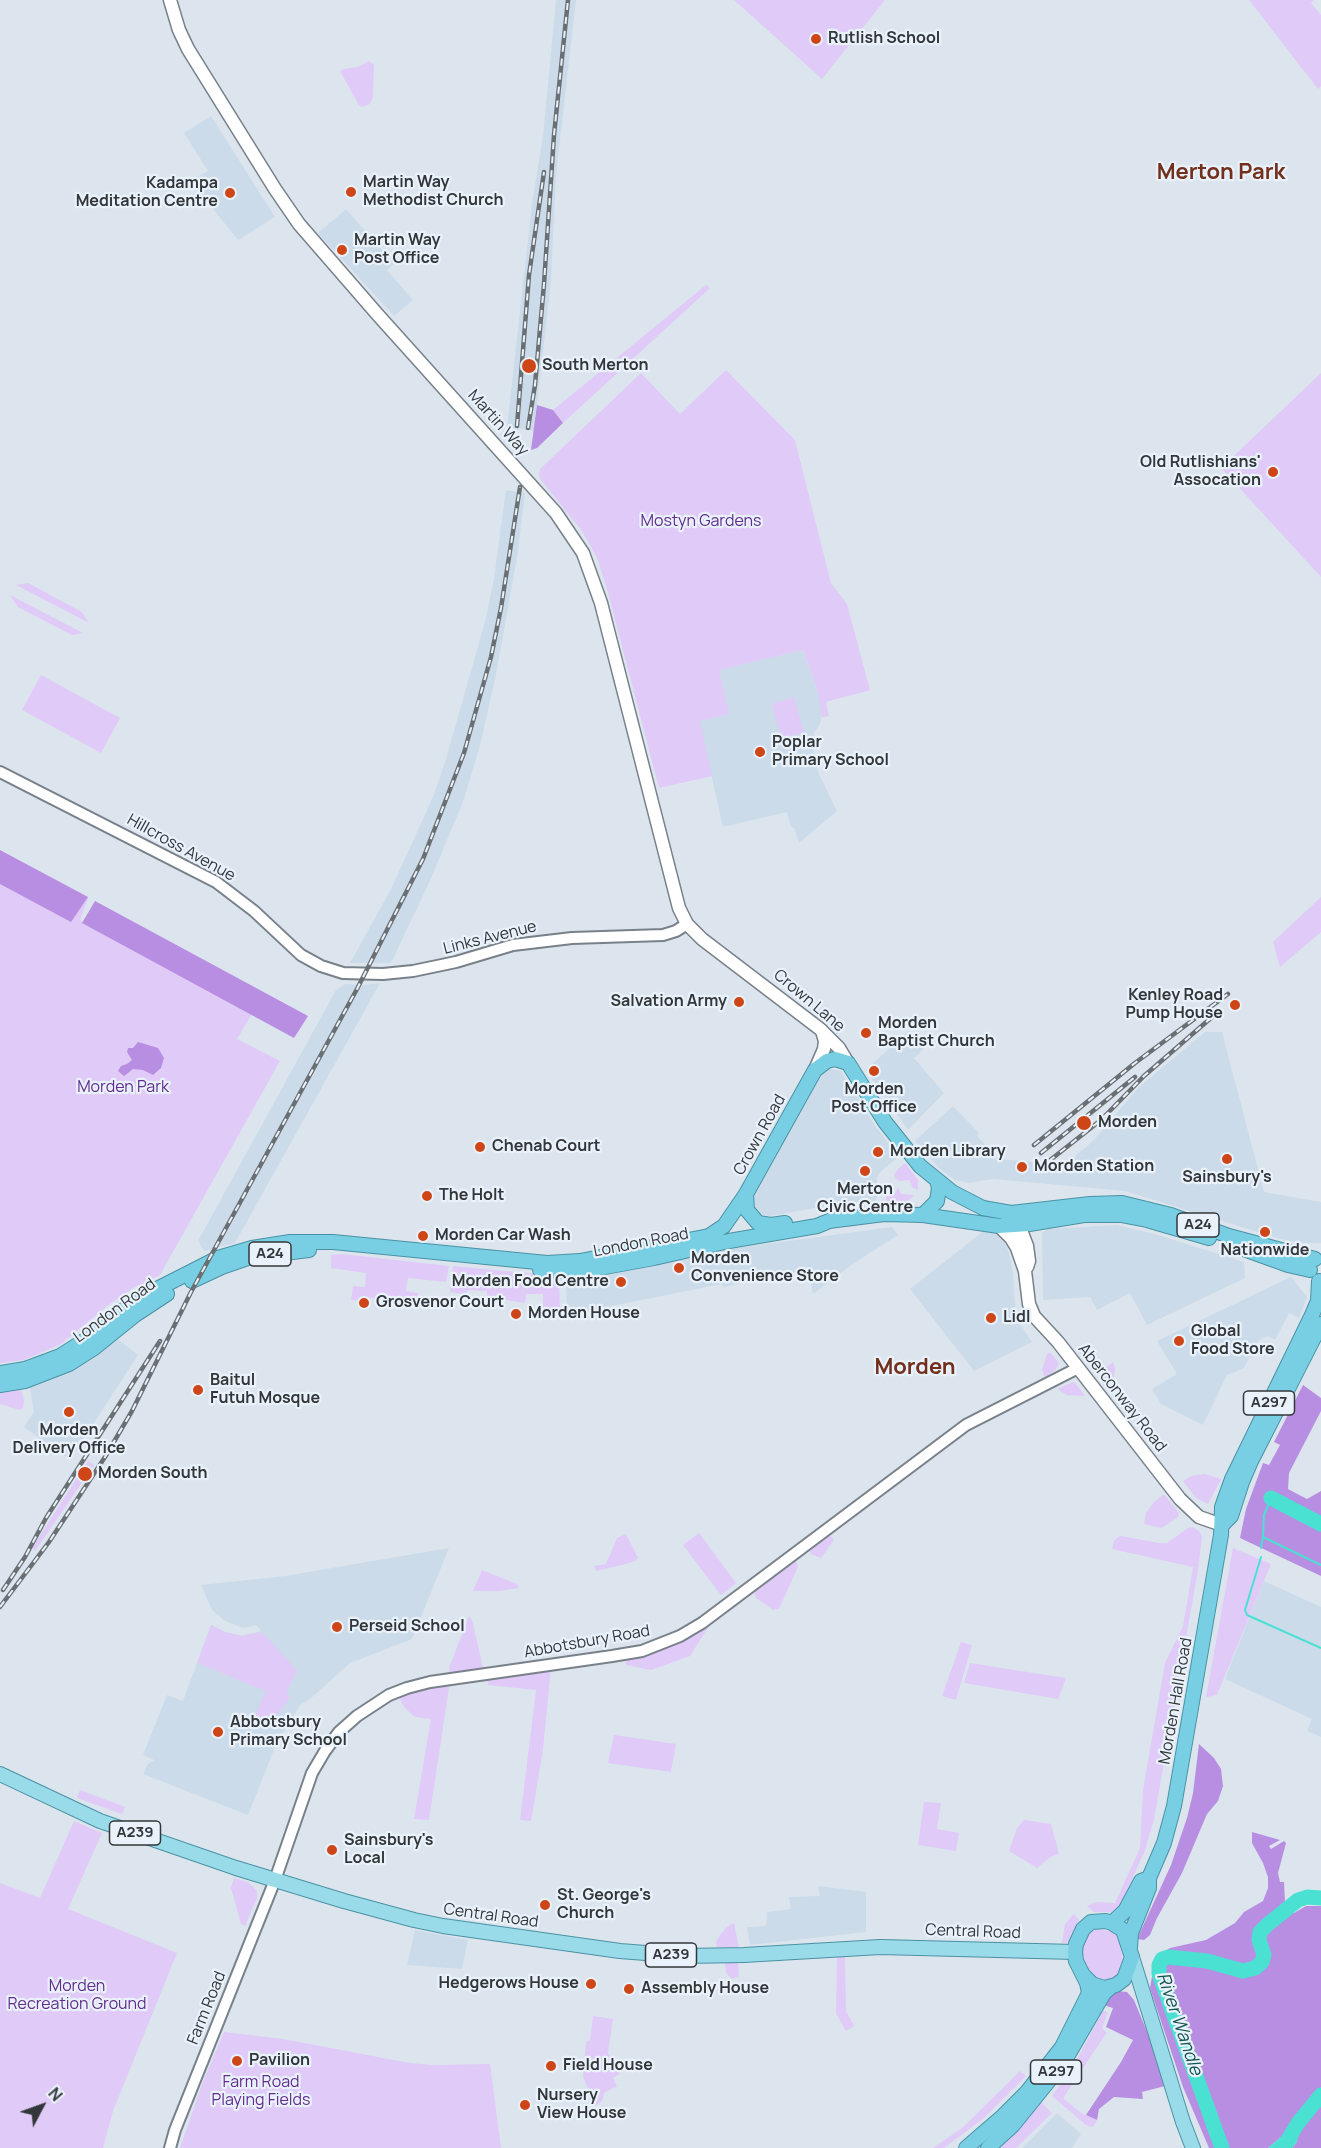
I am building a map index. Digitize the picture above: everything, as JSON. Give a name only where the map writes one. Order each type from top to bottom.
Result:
[{"type":"highway","points":[[815,1070],[827,1061],[835,1059],[848,1063]]},
{"type":"highway","name":"Crown Lane","points":[[848,1063],[901,1143],[920,1166],[964,1199],[983,1208],[999,1211]]},
{"type":"highway","name":"Crown Road","points":[[731,1214],[746,1194],[815,1070]]},
{"type":"highway","points":[[923,1215],[937,1201],[939,1188],[937,1180]]},
{"type":"highway","name":"A24","points":[[746,1194],[747,1210],[758,1223],[771,1225],[797,1221],[829,1221]]},
{"type":"highway","name":"A24","points":[[999,1211],[1036,1211],[1090,1204],[1122,1203],[1171,1215],[1317,1270]]},
{"type":"highway","name":"London Road","points":[[0,1372],[25,1369],[60,1356],[87,1339],[130,1305],[157,1289],[218,1258],[252,1248],[290,1242],[333,1242],[432,1250],[522,1262],[565,1262],[710,1236],[724,1226],[731,1214]]},
{"type":"highway","name":"London Road","points":[[0,1385],[25,1381],[63,1367],[94,1348],[135,1314],[161,1297],[222,1267],[251,1257],[281,1252],[333,1249],[507,1268],[572,1272],[817,1226],[829,1221],[884,1214],[923,1215],[999,1226],[1092,1214],[1134,1216],[1216,1240],[1288,1265],[1317,1270]]},
{"type":"highway","name":"Morden Hall Road","points":[[1114,1986],[1124,1979],[1131,1952],[1131,1933],[1149,1888],[1149,1878],[1164,1843],[1174,1806],[1222,1525],[1220,1512],[1232,1479],[1318,1301],[1317,1270]]},
{"type":"highway","name":"Morden Hall Road","points":[[1222,1525],[1231,1516],[1242,1482],[1321,1324]]},
{"type":"highway","name":"Morden Hall Road","points":[[1112,1923],[1125,1911],[1141,1881],[1149,1878]]},
{"type":"highway","points":[[1114,1986],[1098,1987],[1083,1975],[1076,1961],[1075,1952],[1079,1936],[1091,1922],[1112,1923],[1123,1930],[1131,1952]]},
{"type":"highway","name":"A297","points":[[966,2148],[1028,2092],[1062,2047],[1089,1993],[1083,1975]]},
{"type":"highway","name":"A297","points":[[987,2148],[1013,2125],[1068,2058],[1104,1993],[1114,1986]]},
{"type":"main road","name":"Martin Way","points":[[170,0],[188,49],[299,224],[556,513],[583,553],[601,603],[678,900],[687,924]]},
{"type":"main road","name":"Crown Lane","points":[[687,924],[702,939],[822,1030],[839,1048],[848,1063]]},
{"type":"main road","name":"Crown Road","points":[[815,1070],[825,1041],[822,1030]]},
{"type":"main road","points":[[999,1211],[1016,1225],[1027,1246]]},
{"type":"main road","name":"Aberconway Road","points":[[1025,1271],[1029,1261],[1027,1246],[1032,1229],[1041,1222]]},
{"type":"main road","name":"Aberconway Road","points":[[999,1226],[1014,1242],[1025,1271],[1031,1310],[1180,1499],[1199,1517],[1222,1525]]},
{"type":"main road","name":"Central Road","points":[[0,1774],[100,1821],[274,1880],[414,1920],[620,1951],[684,1956],[744,1956],[880,1947],[1075,1952]]},
{"type":"main road","points":[[1131,1952],[1193,2148]]},
{"type":"main road","points":[[1114,1986],[1127,1984],[1146,2003]]},
{"type":"street","name":"Hillcross Avenue","points":[[0,772],[216,882],[254,911],[301,955],[334,971]]},
{"type":"street","name":"Links Avenue","points":[[334,971],[363,975],[412,971],[456,962],[513,945],[572,938],[663,935],[687,924]]},
{"type":"street","name":"Abbotsbury Road","points":[[274,1880],[312,1773],[339,1732],[374,1704],[407,1688],[430,1682],[642,1651],[680,1636],[702,1623],[966,1425],[1078,1368]]},
{"type":"street","name":"Farm Road","points":[[170,2148],[175,2130],[274,1880]]},
{"type":"shaded area","points":[[556,0],[576,0],[556,175],[551,280],[534,431],[507,427],[532,204],[543,136]]},
{"type":"shaded area","points":[[211,116],[275,217],[238,240],[192,180],[208,171],[184,133]]},
{"type":"shaded area","points":[[346,209],[394,264],[387,270],[413,300],[394,316],[318,233]]},
{"type":"shaded area","points":[[537,405],[553,410],[563,423],[537,448],[531,450]]},
{"type":"shaded area","points":[[506,490],[525,493],[517,558],[496,674],[480,746],[463,802],[429,883],[391,963],[350,963],[390,891],[433,797],[446,759],[486,618]]},
{"type":"shaded area","name":"Poplar Primary School","points":[[803,650],[822,711],[821,722],[814,733],[814,759],[837,811],[799,843],[787,812],[723,827],[699,721],[729,714],[718,670]]},
{"type":"shaded area","points":[[0,850],[88,897],[71,922],[0,884]]},
{"type":"shaded area","points":[[95,901],[308,1016],[294,1038],[82,923]]},
{"type":"shaded area","points":[[380,983],[235,1243],[204,1251],[198,1241],[336,990],[345,984]]},
{"type":"shaded area","points":[[908,1031],[924,1049],[914,1058],[944,1093],[908,1130],[866,1070]]},
{"type":"shaded area","points":[[1205,1032],[1222,1032],[1264,1192],[1321,1202],[1321,1243],[1301,1243],[1280,1239],[1125,1191],[993,1179],[969,1183],[955,1180],[940,1169],[915,1141],[953,1106],[979,1133],[977,1136],[994,1154],[990,1158],[1065,1165],[1093,1141],[1138,1088]]},
{"type":"shaded area","points":[[138,1042],[158,1048],[164,1058],[161,1068],[153,1075],[143,1070],[133,1069],[124,1076],[118,1071],[121,1066],[132,1060],[127,1052],[128,1048],[133,1048]]},
{"type":"shaded area","points":[[830,1069],[841,1071],[875,1126],[899,1156],[879,1173],[877,1202],[847,1202],[770,1216],[763,1215],[755,1209],[754,1197],[821,1076]]},
{"type":"shaded area","points":[[1117,1225],[1158,1235],[1244,1262],[1245,1278],[1147,1325],[1130,1293],[1097,1310],[1090,1297],[1043,1300],[1042,1233],[1047,1229]]},
{"type":"shaded area","points":[[892,1227],[898,1235],[854,1263],[813,1294],[808,1270],[743,1279],[741,1283],[724,1287],[721,1284],[567,1315],[566,1281],[729,1249]]},
{"type":"shaded area","points":[[986,1229],[995,1231],[1004,1240],[1013,1272],[1016,1318],[1032,1342],[974,1371],[910,1289]]},
{"type":"shaded area","points":[[1291,1277],[1307,1297],[1299,1318],[1289,1313],[1275,1340],[1268,1336],[1259,1340],[1244,1368],[1227,1375],[1203,1425],[1161,1404],[1152,1389],[1177,1374],[1157,1341]]},
{"type":"shaded area","points":[[114,1336],[138,1355],[70,1460],[24,1427],[34,1412],[29,1384]]},
{"type":"shaded area","points":[[1303,1385],[1321,1398],[1321,1411],[1289,1473],[1288,1489],[1307,1499],[1321,1491],[1321,1576],[1240,1538],[1246,1509],[1263,1463],[1269,1465],[1280,1445],[1274,1442]]},
{"type":"shaded area","points":[[449,1548],[412,1639],[350,1663],[310,1699],[300,1705],[275,1747],[248,1815],[143,1774],[148,1764],[154,1760],[143,1755],[167,1695],[183,1701],[211,1625],[225,1632],[242,1636],[261,1631],[256,1625],[243,1628],[225,1621],[212,1610],[201,1585],[285,1576]]},
{"type":"shaded area","points":[[1264,1581],[1321,1607],[1321,1737],[1307,1731],[1312,1719],[1225,1679]]},
{"type":"shaded area","points":[[1199,1744],[1214,1758],[1221,1769],[1223,1786],[1218,1801],[1207,1814],[1182,1873],[1150,1935],[1144,1940],[1137,1939],[1171,1865],[1187,1818],[1193,1793]]},
{"type":"shaded area","points":[[1252,1832],[1280,1840],[1269,1846],[1271,1849],[1284,1841],[1286,1843],[1278,1873],[1280,1882],[1284,1882],[1285,1903],[1289,1910],[1294,1913],[1306,1906],[1321,1906],[1321,2148],[1292,2148],[1297,2142],[1298,2123],[1268,2148],[1209,2148],[1183,2087],[1150,1988],[1154,1965],[1162,1953],[1170,1948],[1206,1940],[1235,1923],[1244,1912],[1263,1901],[1268,1888],[1268,1877],[1252,1843]]},
{"type":"shaded area","points":[[818,1886],[866,1892],[866,1932],[750,1945],[747,1927],[766,1926],[767,1912],[791,1909],[789,1897],[820,1896]]},
{"type":"shaded area","points":[[415,1930],[468,1940],[462,1969],[407,1965]]},
{"type":"shaded area","points":[[1117,1991],[1127,1992],[1134,2000],[1152,2044],[1165,2086],[1142,2092],[1143,2099],[1114,2097],[1099,2109],[1097,2120],[1086,2115],[1133,2040],[1106,2027],[1113,2008],[1100,2004]]},
{"type":"shaded area","points":[[1057,2113],[1081,2134],[1072,2148],[1022,2148]]},
{"type":"shaded area","points":[[1298,2123],[1297,2142],[1292,2148],[1268,2148]]},
{"type":"green space","name":"Rutlish School","points":[[734,0],[885,0],[822,79]]},
{"type":"green space","points":[[1249,0],[1314,0],[1311,3],[1321,15],[1321,86],[1318,89]]},
{"type":"green space","points":[[369,61],[374,65],[373,96],[370,104],[362,107],[340,71],[358,67]]},
{"type":"green space","points":[[706,285],[710,288],[563,423],[553,410]]},
{"type":"green space","name":"Mostyn Gardens","points":[[726,370],[795,440],[831,583],[847,604],[870,690],[826,702],[829,716],[822,717],[818,693],[803,650],[719,670],[729,714],[700,721],[712,776],[659,788],[597,558],[582,531],[540,479],[539,474],[540,469],[641,373],[680,414]]},
{"type":"green space","name":"Old Rutlishians' Assocation","points":[[1321,373],[1321,577],[1221,468]]},
{"type":"green space","points":[[28,583],[82,612],[89,623],[16,585]]},
{"type":"green space","points":[[10,595],[83,633],[72,635],[18,607]]},
{"type":"green space","points":[[41,675],[120,718],[101,753],[22,710]]},
{"type":"green space","points":[[794,697],[804,733],[781,737],[772,704]]},
{"type":"green space","name":"Morden Park","points":[[0,851],[88,898],[80,920],[252,1014],[237,1039],[280,1061],[160,1275],[133,1288],[107,1306],[61,1344],[24,1360],[0,1363]]},
{"type":"green space","points":[[1321,897],[1321,932],[1280,967],[1273,942]]},
{"type":"green space","points":[[905,1163],[918,1180],[918,1190],[913,1188],[909,1180],[900,1181],[895,1178],[894,1175],[898,1169]]},
{"type":"green space","points":[[898,1187],[901,1194],[915,1195],[906,1202],[886,1202],[886,1192],[894,1195]]},
{"type":"green space","points":[[342,1254],[449,1266],[446,1282],[408,1278],[406,1291],[418,1293],[417,1308],[405,1306],[404,1302],[364,1297],[363,1301],[351,1300],[353,1286],[365,1287],[366,1273],[331,1268],[331,1255]]},
{"type":"green space","points":[[453,1266],[559,1276],[560,1311],[543,1308],[543,1294],[526,1294],[525,1303],[487,1297],[487,1291],[467,1290],[466,1295],[450,1292]]},
{"type":"green space","points":[[1050,1352],[1059,1363],[1056,1369],[1045,1378],[1042,1370],[1047,1354]]},
{"type":"green space","points":[[1113,1362],[1114,1378],[1108,1384],[1101,1372]]},
{"type":"green space","points":[[1073,1382],[1085,1396],[1067,1395],[1057,1389]]},
{"type":"green space","points":[[21,1390],[24,1400],[23,1408],[20,1410],[0,1404],[0,1393]]},
{"type":"green space","points":[[88,1461],[94,1465],[35,1551],[32,1548]]},
{"type":"green space","points":[[1205,1474],[1221,1479],[1208,1504],[1196,1498],[1183,1481],[1191,1476]]},
{"type":"green space","points":[[1164,1494],[1179,1513],[1178,1517],[1162,1528],[1144,1524],[1146,1513]]},
{"type":"green space","points":[[1193,1527],[1200,1532],[1202,1537],[1198,1570],[1154,1819],[1145,1850],[1121,1904],[1111,1912],[1094,1912],[1087,1906],[1096,1902],[1115,1903],[1140,1848],[1143,1790],[1165,1663],[1183,1626],[1193,1567],[1112,1549],[1114,1541],[1121,1536],[1167,1543]]},
{"type":"green space","points":[[699,1533],[736,1583],[721,1595],[683,1545]]},
{"type":"green space","points":[[828,1533],[834,1540],[821,1558],[811,1554],[810,1547]]},
{"type":"green space","points":[[626,1534],[638,1558],[626,1564],[596,1571],[594,1566],[606,1564],[617,1538]]},
{"type":"green space","points":[[1233,1548],[1271,1564],[1217,1695],[1206,1697]]},
{"type":"green space","points":[[794,1560],[798,1564],[797,1569],[779,1609],[773,1610],[756,1598],[753,1591]]},
{"type":"green space","points":[[482,1570],[517,1584],[519,1588],[473,1591]]},
{"type":"green space","points":[[469,1616],[472,1620],[484,1672],[450,1677],[449,1668]]},
{"type":"green space","points":[[707,1624],[709,1626],[690,1656],[651,1670],[626,1665],[626,1659],[661,1650],[683,1641]]},
{"type":"green space","points":[[211,1625],[225,1632],[242,1636],[262,1632],[297,1670],[286,1694],[290,1697],[272,1723],[255,1715],[266,1691],[197,1663]]},
{"type":"green space","points":[[961,1642],[972,1645],[956,1700],[942,1696]]},
{"type":"green space","points":[[970,1663],[1066,1678],[1058,1699],[964,1683]]},
{"type":"green space","points":[[551,1667],[543,1750],[531,1821],[520,1820],[536,1690],[488,1685],[487,1675]]},
{"type":"green space","points":[[450,1681],[429,1820],[414,1819],[431,1719],[415,1717],[402,1704],[398,1693]]},
{"type":"green space","points":[[614,1735],[676,1744],[671,1772],[608,1763]]},
{"type":"green space","points":[[80,1790],[125,1807],[122,1814],[77,1798]]},
{"type":"green space","points":[[924,1802],[941,1803],[937,1829],[959,1833],[956,1851],[918,1845]]},
{"type":"green space","points":[[1024,1820],[1051,1824],[1059,1853],[1037,1868],[1009,1851],[1017,1828]]},
{"type":"green space","name":"Morden Recreation Ground","points":[[74,1821],[102,1833],[68,1909],[177,1953],[113,2111],[103,2148],[0,2148],[0,1883],[40,1898]]},
{"type":"green space","points":[[234,1878],[248,1882],[257,1891],[257,1898],[245,1926],[241,1924],[231,1888]]},
{"type":"green space","points":[[1074,1914],[1079,1920],[1067,1943],[1062,1943],[1065,1924]]},
{"type":"green space","points":[[734,1923],[739,1948],[717,1947],[716,1942],[720,1935]]},
{"type":"green space","points":[[1097,1929],[1112,1931],[1116,1934],[1121,1947],[1123,1964],[1119,1978],[1106,1982],[1094,1977],[1083,1961],[1081,1951],[1090,1933]]},
{"type":"green space","points":[[845,1956],[846,2011],[854,2026],[846,2031],[836,2013],[837,1957]]},
{"type":"green space","points":[[725,1961],[738,1961],[739,1977],[731,1979],[726,1972]]},
{"type":"green space","points":[[1103,2011],[1108,2012],[1102,2029],[1107,2032],[1063,2098],[1081,2113],[1097,2120],[1093,2127],[1086,2125],[1052,2096],[1074,2065]]},
{"type":"green space","points":[[593,2016],[613,2019],[608,2053],[620,2074],[613,2078],[617,2086],[604,2093],[602,2101],[596,2105],[592,2103],[586,2092],[589,2090],[583,2077],[586,2042],[590,2040]]},
{"type":"green space","name":"Farm Road Playing Fields","points":[[224,2032],[283,2039],[410,2063],[490,2064],[501,2148],[180,2148],[202,2084]]},
{"type":"green space","points":[[1020,2071],[1026,2076],[984,2118],[944,2148],[933,2148],[962,2128]]},
{"type":"green space","points":[[1041,2102],[1052,2113],[1016,2148],[999,2148]]},
{"type":"waterway","points":[[1271,1498],[1264,1515],[1263,1537],[1321,1565]]},
{"type":"waterway","name":"River Wandle","points":[[1271,1498],[1321,1524]]},
{"type":"waterway","points":[[1261,1548],[1263,1537]]},
{"type":"waterway","points":[[1261,1557],[1245,1610],[1247,1615],[1321,1648]]},
{"type":"waterway","name":"River Wandle","points":[[1222,2148],[1159,1974],[1159,1965],[1162,1959],[1168,1957],[1207,1961],[1243,1971],[1255,1968],[1262,1962],[1264,1955],[1259,1940],[1260,1932],[1298,1900],[1307,1897],[1321,1898]]},
{"type":"waterway","name":"River Wandle","points":[[1283,2148],[1298,2123],[1321,2095]]},
{"type":"railway","points":[[528,428],[535,385],[554,135],[568,0]]},
{"type":"railway","points":[[517,426],[529,275],[544,172]]},
{"type":"railway","points":[[0,1607],[49,1542],[105,1457],[132,1411],[191,1292],[357,989],[423,859],[464,753],[491,657],[520,487]]},
{"type":"railway","points":[[1034,1145],[1135,1063],[1228,994]]},
{"type":"railway","points":[[1049,1161],[1101,1120],[1144,1076],[1219,1011]]},
{"type":"railway","points":[[1041,1153],[1135,1077]]},
{"type":"railway","points":[[3,1590],[25,1557],[46,1518],[160,1341]]},
{"type":"place","name":"Rutlish School","points":[[816,39]]},
{"type":"place","name":"Martin Way Methodist Church","points":[[351,192]]},
{"type":"place","name":"Kadampa Meditation Centre","points":[[230,193]]},
{"type":"place","name":"Martin Way Post Office","points":[[342,250]]},
{"type":"place","name":"South Merton","points":[[529,366]]},
{"type":"place","name":"Old Rutlishians' Assocation","points":[[1273,472]]},
{"type":"place","name":"Poplar Primary School","points":[[760,752]]},
{"type":"place","name":"Salvation Army","points":[[739,1002]]},
{"type":"place","name":"Kenley Road Pump House","points":[[1235,1005]]},
{"type":"place","name":"Morden Baptist Church","points":[[866,1033]]},
{"type":"place","name":"Morden Post Office","points":[[874,1071]]},
{"type":"place","name":"Morden","points":[[1084,1123]]},
{"type":"place","name":"Chenab Court","points":[[480,1147]]},
{"type":"place","name":"Morden Library","points":[[878,1152]]},
{"type":"place","name":"Sainsbury's","points":[[1227,1159]]},
{"type":"place","name":"Morden Station","points":[[1022,1167]]},
{"type":"place","name":"Merton Civic Centre","points":[[865,1171]]},
{"type":"place","name":"The Holt","points":[[427,1196]]},
{"type":"place","name":"Nationwide","points":[[1265,1232]]},
{"type":"place","name":"Morden Car Wash","points":[[423,1236]]},
{"type":"place","name":"Morden Convenience Store","points":[[679,1268]]},
{"type":"place","name":"Morden Food Centre","points":[[621,1282]]},
{"type":"place","name":"Grosvenor Court","points":[[364,1303]]},
{"type":"place","name":"Morden House","points":[[516,1314]]},
{"type":"place","name":"Lidl","points":[[991,1318]]},
{"type":"place","name":"Global Food Store","points":[[1179,1341]]},
{"type":"place","name":"Baitul Futuh Mosque","points":[[198,1390]]},
{"type":"place","name":"Morden Delivery Office","points":[[69,1412]]},
{"type":"place","name":"Morden South","points":[[85,1474]]},
{"type":"place","name":"Perseid School","points":[[337,1627]]},
{"type":"place","name":"Abbotsbury Primary School","points":[[218,1732]]},
{"type":"place","name":"Sainsbury's Local","points":[[332,1850]]},
{"type":"place","name":"St. George's Church","points":[[545,1905]]},
{"type":"place","name":"Hedgerows House","points":[[591,1984]]},
{"type":"place","name":"Assembly House","points":[[629,1989]]},
{"type":"place","name":"Pavilion","points":[[237,2061]]},
{"type":"place","name":"Field House","points":[[551,2066]]},
{"type":"place","name":"Nursery View House","points":[[525,2105]]},
{"type":"district","name":"Merton Park","points":[[1221,173]]},
{"type":"district","name":"Morden","points":[[915,1368]]}]
